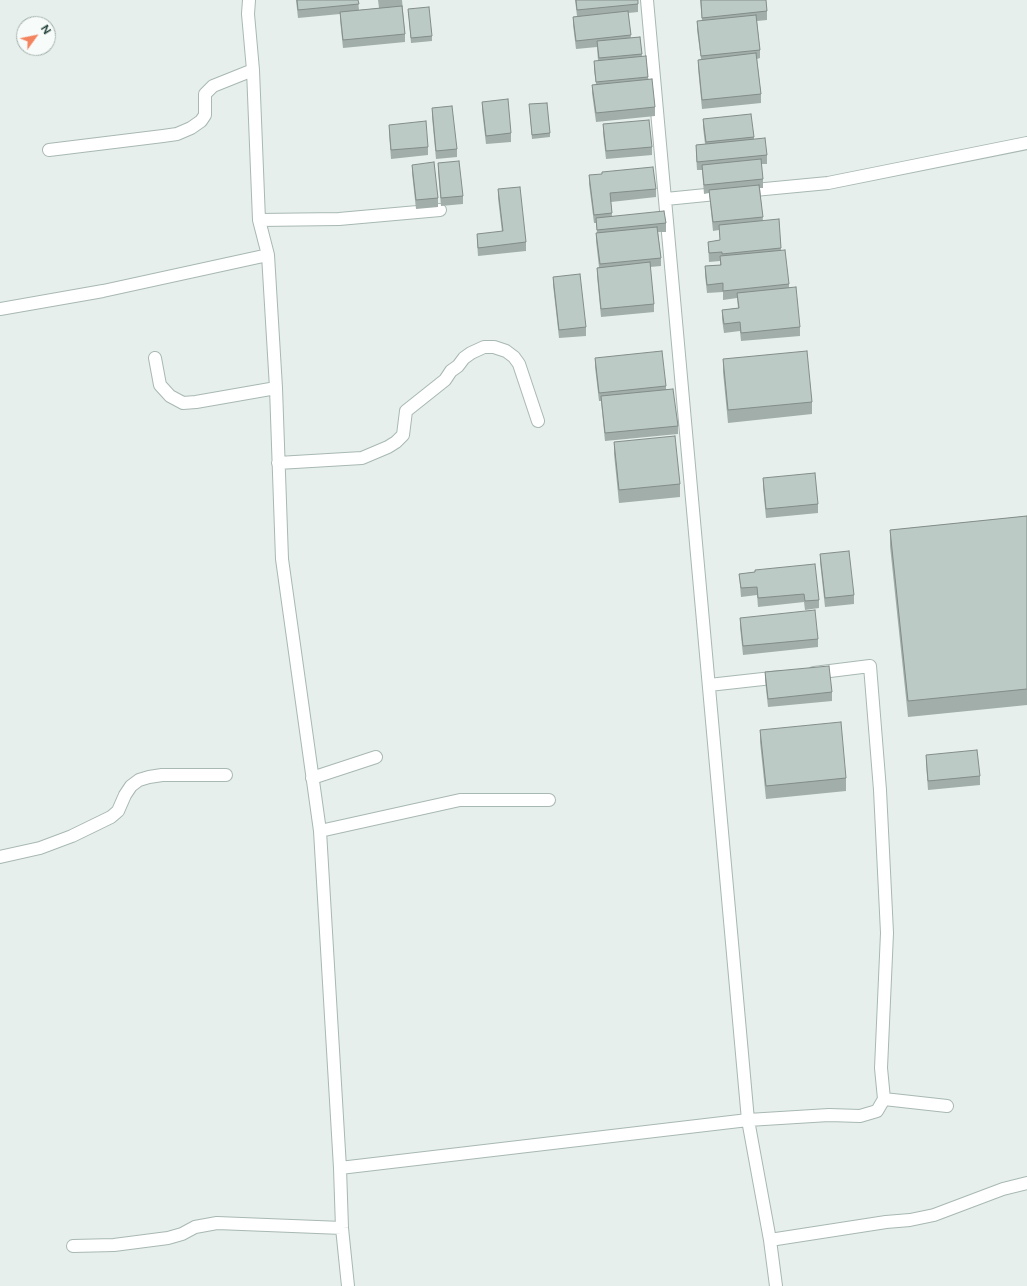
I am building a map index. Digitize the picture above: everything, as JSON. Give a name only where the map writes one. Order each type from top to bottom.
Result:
[{"type":"street","points":[[249,0],[248,14],[253,70],[259,220],[268,255],[276,388],[282,559],[320,831],[340,1168],[342,1228],[348,1286]]},
{"type":"street","points":[[647,0],[748,1120],[770,1240],[776,1286]]},
{"type":"street","points":[[49,150],[164,136],[184,131],[202,121],[205,114],[205,94],[213,86],[253,70]]},
{"type":"street","points":[[666,199],[828,182],[1027,143]]},
{"type":"street","points":[[259,220],[339,219],[440,210]]},
{"type":"street","points":[[0,309],[103,291],[268,255]]},
{"type":"street","points":[[278,464],[362,458],[388,447],[403,435],[406,411],[445,380],[451,371],[458,366],[464,358],[471,353],[484,348],[494,347],[506,351],[514,356],[519,364],[538,422]]},
{"type":"street","points":[[155,358],[160,385],[170,396],[183,403],[276,388]]},
{"type":"street","points":[[340,1168],[748,1120],[829,1115],[860,1116],[877,1111],[884,1099],[881,1068],[887,933],[880,790],[870,666],[709,685]]},
{"type":"street","points":[[312,778],[376,757]]},
{"type":"street","points":[[0,857],[40,848],[72,836],[112,817],[118,811],[131,786],[149,777],[162,775],[226,775]]},
{"type":"street","points":[[320,831],[460,800],[549,800]]},
{"type":"street","points":[[884,1099],[947,1106]]},
{"type":"street","points":[[770,1240],[886,1222],[910,1220],[934,1215],[1003,1189],[1027,1183]]},
{"type":"street","points":[[73,1246],[114,1245],[168,1238],[182,1234],[196,1227],[217,1222],[342,1228]]},
{"type":"building","points":[[297,0],[358,0],[359,4],[298,10]]},
{"type":"building","points":[[576,0],[638,0],[638,4],[577,10]]},
{"type":"building","points":[[701,0],[766,0],[767,11],[702,18]]},
{"type":"building","points":[[402,6],[405,34],[343,40],[340,12]]},
{"type":"building","points":[[429,7],[432,36],[411,38],[408,9]]},
{"type":"building","points":[[628,11],[631,35],[576,41],[573,17]]},
{"type":"building","points":[[756,15],[760,50],[701,56],[697,21]]},
{"type":"building","points":[[640,37],[642,54],[599,58],[597,41]]},
{"type":"building","points":[[756,53],[761,94],[702,100],[698,60]]},
{"type":"building","points":[[646,56],[648,77],[596,82],[594,61]]},
{"type":"building","points":[[652,79],[655,107],[596,113],[592,85]]},
{"type":"building","points":[[508,99],[511,133],[486,136],[482,102]]},
{"type":"building","points":[[547,103],[550,133],[532,135],[529,104]]},
{"type":"building","points":[[452,106],[457,149],[436,151],[432,108]]},
{"type":"building","points":[[751,114],[754,137],[706,142],[703,119]]},
{"type":"building","points":[[649,120],[652,147],[606,151],[603,124]]},
{"type":"building","points":[[426,121],[428,147],[391,150],[389,125]]},
{"type":"building","points":[[765,138],[767,155],[697,162],[696,145]]},
{"type":"building","points":[[761,159],[763,179],[704,185],[702,165]]},
{"type":"building","points":[[459,161],[463,196],[441,198],[438,163]]},
{"type":"building","points":[[434,162],[438,198],[416,200],[412,165]]},
{"type":"building","points":[[653,167],[656,189],[610,193],[612,213],[594,215],[589,175],[602,174],[602,172]]},
{"type":"building","points":[[759,185],[763,217],[713,222],[709,190]]},
{"type":"building","points":[[520,187],[526,242],[478,248],[477,234],[503,231],[498,189]]},
{"type":"building","points":[[664,211],[666,223],[597,230],[596,218]]},
{"type":"building","points":[[779,219],[781,248],[722,254],[722,252],[709,253],[708,242],[720,240],[719,225]]},
{"type":"building","points":[[657,227],[661,258],[600,264],[596,233]]},
{"type":"building","points":[[785,250],[789,284],[723,291],[723,283],[707,285],[705,266],[721,265],[720,256]]},
{"type":"building","points":[[650,262],[654,304],[601,309],[597,268]]},
{"type":"building","points":[[580,274],[586,327],[559,330],[553,277]]},
{"type":"building","points":[[796,287],[800,327],[741,333],[740,322],[724,324],[722,310],[739,308],[737,293]]},
{"type":"building","points":[[662,351],[666,386],[599,393],[595,358]]},
{"type":"building","points":[[807,351],[812,402],[728,410],[723,359]]},
{"type":"building","points":[[673,389],[678,426],[605,433],[601,396]]},
{"type":"building","points":[[675,436],[680,484],[619,490],[614,442]]},
{"type":"building","points":[[815,473],[818,504],[766,509],[763,478]]},
{"type":"building","points":[[1027,516],[1027,689],[908,701],[890,530]]},
{"type":"building","points":[[849,551],[854,595],[825,598],[820,554]]},
{"type":"building","points":[[815,564],[819,600],[805,601],[804,594],[758,598],[757,587],[741,588],[739,574],[755,572],[755,570]]},
{"type":"building","points":[[815,610],[818,639],[743,646],[740,618]]},
{"type":"building","points":[[829,666],[832,692],[768,699],[765,672]]},
{"type":"building","points":[[841,722],[846,778],[766,786],[760,730]]},
{"type":"building","points":[[977,750],[980,776],[928,781],[926,755]]}]
